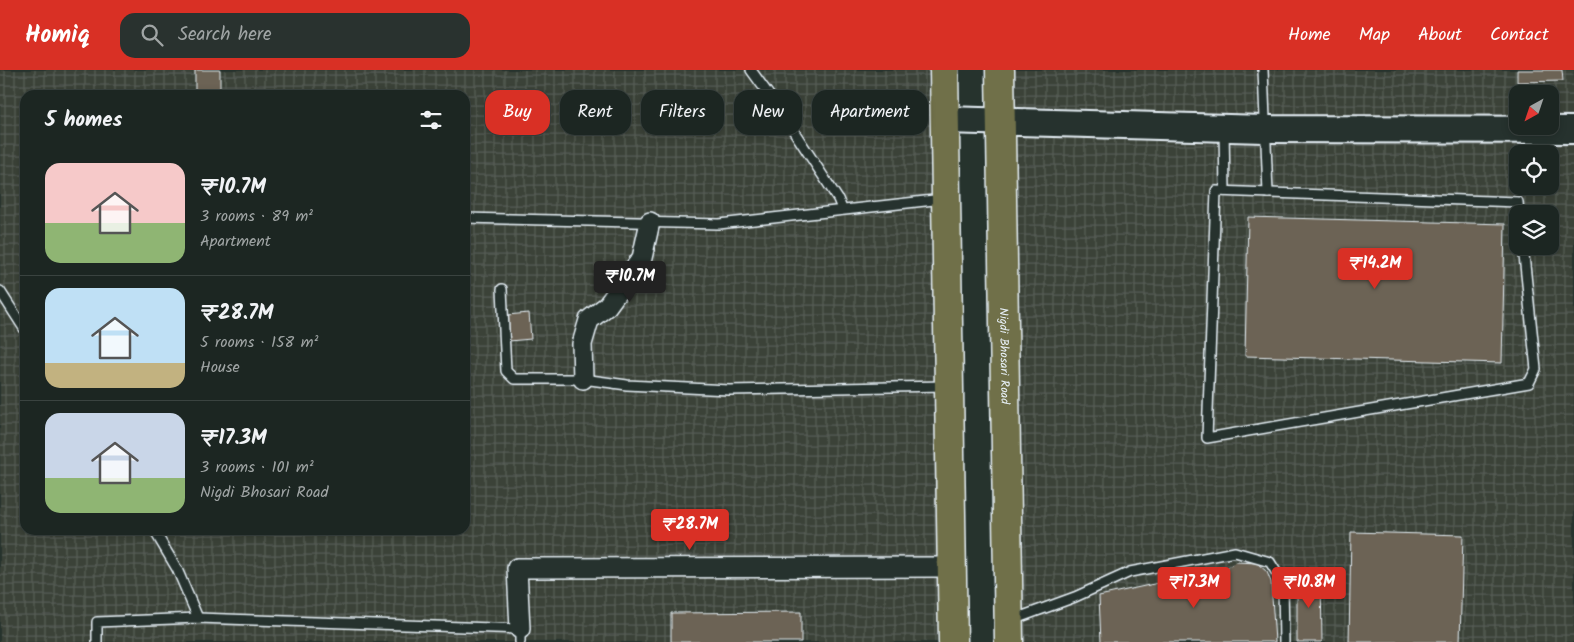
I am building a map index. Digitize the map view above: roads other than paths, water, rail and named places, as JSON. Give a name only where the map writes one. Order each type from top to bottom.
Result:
[{"type":"main road","points":[[944,70],[952,642]]},
{"type":"main road","name":"Nigdi Bhosari Road","points":[[1000,70],[1009,632]]},
{"type":"street","points":[[945,120],[1264,129],[1574,130]]},
{"type":"street","points":[[583,378],[582,344],[589,320],[607,306],[642,258],[650,222]]},
{"type":"street","points":[[520,635],[517,568],[951,567]]},
{"type":"lane","points":[[751,70],[838,199],[842,210]]},
{"type":"lane","points":[[1263,70],[1268,194]]},
{"type":"lane","points":[[1224,128],[1225,191]]},
{"type":"lane","points":[[1518,205],[1518,202],[1216,191],[1207,438],[1528,383],[1536,369],[1524,255]]},
{"type":"lane","points":[[470,218],[719,224],[946,198]]},
{"type":"lane","points":[[502,289],[506,371],[514,379],[583,378],[627,385],[729,390],[949,386]]},
{"type":"lane","points":[[0,291],[20,322]]},
{"type":"lane","points":[[157,535],[177,568],[198,618]]},
{"type":"lane","points":[[1009,632],[1075,597],[1130,572],[1235,552],[1270,562],[1283,584],[1284,642]]},
{"type":"lane","points":[[97,642],[97,622],[198,618],[520,635]]}]
